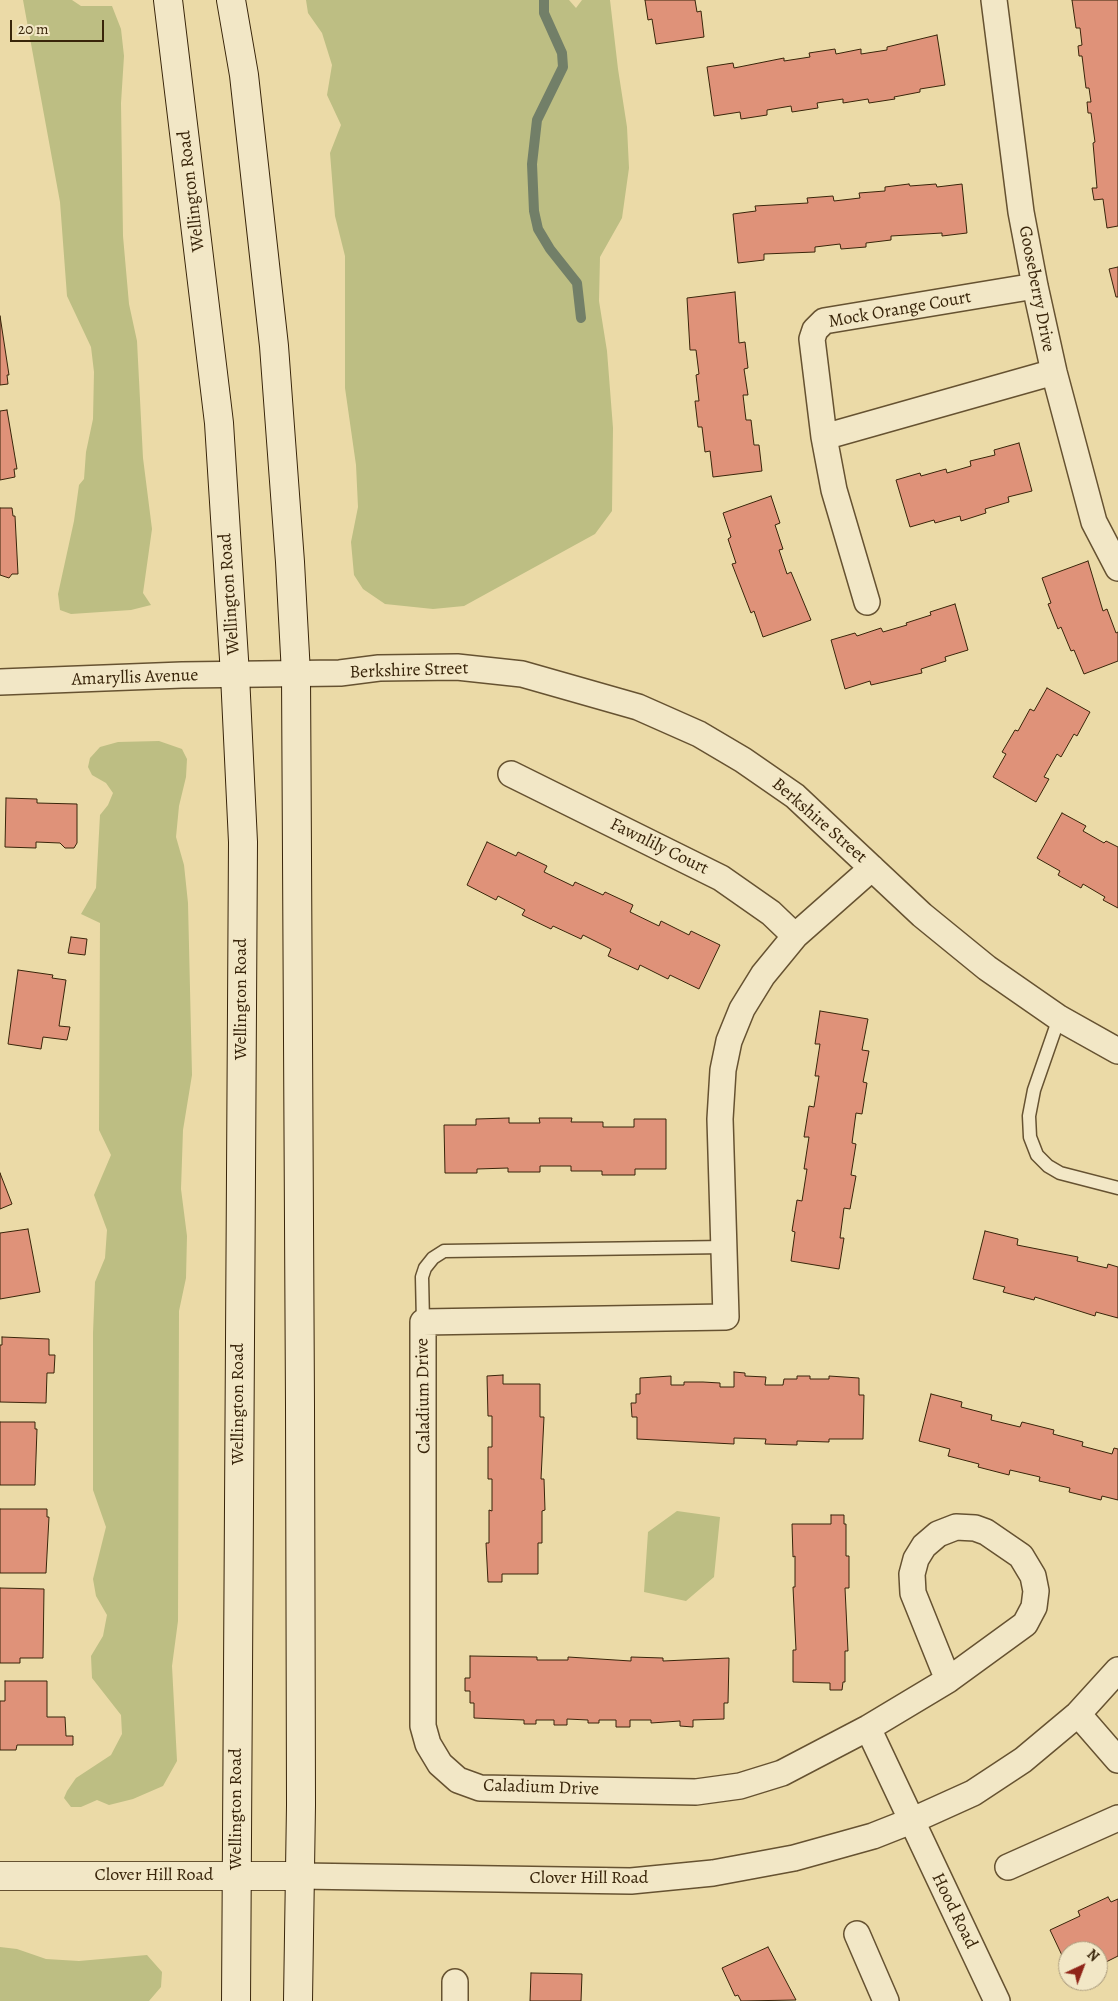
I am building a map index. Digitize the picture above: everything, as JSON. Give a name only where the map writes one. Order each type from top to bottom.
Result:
[{"type":"main road","name":"Wellington Road","points":[[168,0],[219,423],[235,675],[243,842],[236,2001]]},
{"type":"main road","points":[[231,0],[244,74],[274,346],[290,562],[283,675],[299,986],[300,1876],[298,2001]]},
{"type":"main road","name":"Clover Hill Road","points":[[0,1876],[300,1876]]},
{"type":"street","name":"Gooseberry Drive","points":[[994,0],[1021,212],[1034,286],[1054,372],[1094,522],[1118,568]]},
{"type":"street","name":"Mock Orange Court","points":[[868,602],[834,490],[824,437],[812,339],[815,330],[824,321],[1034,286]]},
{"type":"street","points":[[824,437],[1054,372]]},
{"type":"street","name":"Berkshire Street","points":[[283,675],[340,673],[379,668],[457,667],[522,674],[638,707],[699,734],[743,760],[795,796],[922,915],[987,968],[1059,1018],[1118,1050]]},
{"type":"street","name":"Amaryllis Avenue","points":[[0,682],[182,675],[283,675]]},
{"type":"street","name":"Fawnlily Court","points":[[512,774],[721,878],[747,894],[795,936]]},
{"type":"street","name":"Caladium Drive","points":[[872,868],[795,936],[763,975],[742,1009],[729,1041],[723,1070],[720,1119],[726,1316],[423,1322],[424,1726],[428,1744],[440,1764],[458,1780],[480,1788],[696,1792],[740,1786],[782,1774],[868,1728],[948,1680]]},
{"type":"street","points":[[956,1527],[976,1528],[986,1532],[1021,1556],[1034,1576],[1036,1591],[1034,1607],[1025,1624],[1010,1637],[948,1680],[913,1593],[912,1574],[916,1559],[924,1546],[938,1534],[956,1527]]},
{"type":"street","name":"Clover Hill Road","points":[[300,1876],[631,1881],[713,1873],[794,1858],[873,1836],[973,1793],[1023,1760],[1078,1714],[1118,1670]]},
{"type":"street","points":[[1078,1714],[1118,1760]]},
{"type":"street","points":[[868,1728],[911,1821]]},
{"type":"street","points":[[1008,1867],[1118,1818]]},
{"type":"street","name":"Hood Road","points":[[911,1821],[997,2001]]},
{"type":"street","points":[[857,1934],[886,2001]]},
{"type":"lane","points":[[1059,1018],[1034,1090],[1028,1116],[1030,1137],[1037,1155],[1048,1166],[1060,1173],[1118,1188]]},
{"type":"lane","points":[[423,1322],[422,1277],[424,1268],[433,1258],[444,1251],[725,1247]]},
{"type":"green space","points":[[23,0],[72,0],[81,6],[112,6],[121,29],[124,56],[121,103],[123,236],[129,304],[137,341],[143,458],[152,529],[143,593],[151,605],[131,610],[71,614],[60,610],[58,594],[74,521],[79,485],[84,479],[86,452],[93,419],[94,372],[91,347],[67,296],[60,202]]},
{"type":"green space","points":[[306,0],[569,0],[576,8],[582,0],[610,0],[627,127],[629,168],[622,218],[600,257],[599,301],[607,351],[613,428],[612,511],[595,534],[464,606],[433,609],[385,604],[363,589],[354,575],[351,542],[358,507],[356,465],[345,388],[345,256],[335,216],[330,153],[341,125],[327,95],[332,65],[322,33],[308,13]]},
{"type":"green space","points":[[159,741],[182,749],[187,759],[186,777],[179,806],[176,837],[184,865],[188,903],[192,1075],[183,1130],[181,1189],[187,1236],[186,1278],[179,1311],[178,1621],[172,1666],[177,1761],[163,1786],[133,1799],[109,1805],[97,1800],[81,1807],[71,1807],[64,1798],[76,1778],[111,1755],[122,1734],[121,1715],[92,1678],[91,1656],[103,1636],[107,1615],[96,1596],[93,1579],[106,1527],[93,1490],[93,1333],[95,1282],[105,1258],[107,1230],[94,1195],[111,1155],[99,1130],[100,923],[81,914],[96,888],[100,815],[108,805],[113,793],[106,783],[92,775],[88,767],[90,758],[100,747],[118,742]]},
{"type":"green space","points":[[677,1511],[720,1517],[714,1577],[686,1601],[644,1592],[648,1532]]},
{"type":"green space","points":[[0,1947],[17,1949],[46,1959],[79,1961],[147,1955],[162,1972],[161,1987],[149,2001],[0,2001]]},
{"type":"building","points":[[645,0],[695,0],[697,12],[701,11],[704,37],[656,44],[652,19],[648,20]]},
{"type":"building","points":[[1072,0],[1118,0],[1118,226],[1107,228],[1103,199],[1094,200],[1092,188],[1097,188],[1093,143],[1095,142],[1091,113],[1088,113],[1087,102],[1091,102],[1089,88],[1086,88],[1082,56],[1079,56],[1078,46],[1082,45],[1080,28],[1076,28]]},
{"type":"building","points":[[937,35],[945,85],[920,89],[920,92],[894,97],[895,99],[869,103],[868,99],[843,103],[843,99],[817,103],[818,108],[792,112],[791,106],[767,110],[767,115],[741,119],[740,112],[714,116],[707,67],[733,63],[734,68],[784,58],[784,61],[810,57],[809,53],[835,49],[836,54],[861,49],[861,54],[887,50],[887,47]]},
{"type":"building","points":[[909,184],[910,186],[936,184],[937,187],[962,184],[967,233],[942,236],[942,233],[891,236],[891,240],[866,243],[866,247],[841,249],[840,244],[815,247],[815,252],[764,254],[764,260],[738,263],[733,214],[756,211],[755,206],[808,203],[807,198],[833,196],[834,201],[860,198],[859,193],[885,191],[885,187]]},
{"type":"building","points":[[1118,267],[1118,297],[1116,297],[1109,269]]},
{"type":"building","points":[[735,292],[739,343],[745,342],[748,368],[744,369],[748,395],[743,395],[746,420],[751,420],[754,445],[759,445],[762,471],[713,477],[710,451],[705,452],[702,427],[698,427],[695,401],[699,401],[696,375],[699,374],[696,350],[690,350],[687,298]]},
{"type":"building","points":[[0,316],[9,375],[7,375],[8,384],[0,385]]},
{"type":"building","points":[[7,410],[17,469],[14,469],[15,477],[0,480],[0,411]]},
{"type":"building","points":[[1019,443],[1032,491],[1008,497],[1009,502],[985,509],[986,513],[961,521],[960,516],[935,523],[934,520],[910,527],[896,480],[920,473],[921,476],[946,469],[947,473],[971,466],[970,461],[995,455],[994,450]]},
{"type":"building","points":[[771,496],[780,523],[775,525],[783,549],[779,550],[787,574],[791,572],[811,620],[763,637],[754,611],[751,613],[732,564],[736,563],[728,539],[731,537],[723,513]]},
{"type":"building","points":[[0,508],[12,508],[13,516],[15,516],[18,574],[12,574],[9,578],[0,575]]},
{"type":"building","points":[[1088,561],[1103,611],[1107,609],[1116,633],[1118,632],[1118,661],[1084,674],[1074,650],[1071,651],[1061,627],[1058,629],[1048,604],[1051,603],[1042,578]]},
{"type":"building","points":[[955,604],[968,650],[945,657],[946,661],[921,669],[922,673],[871,685],[870,681],[845,689],[831,640],[855,633],[857,636],[881,628],[883,632],[907,625],[906,623],[931,615],[930,612]]},
{"type":"building","points":[[1047,688],[1090,712],[1077,736],[1074,734],[1061,757],[1057,754],[1044,777],[1049,779],[1036,802],[993,777],[1006,754],[1002,752],[1015,730],[1018,731],[1030,709],[1034,711]]},
{"type":"building","points":[[6,798],[37,799],[37,803],[77,804],[77,843],[74,848],[65,848],[60,843],[36,842],[36,848],[5,847]]},
{"type":"building","points":[[1062,813],[1086,826],[1083,831],[1104,843],[1106,841],[1118,847],[1118,908],[1103,900],[1105,897],[1083,884],[1081,888],[1058,875],[1060,871],[1037,858]]},
{"type":"building","points":[[487,842],[516,856],[518,852],[547,866],[544,872],[573,886],[575,882],[603,895],[605,892],[633,905],[630,912],[659,926],[661,921],[689,935],[691,931],[720,945],[699,989],[670,975],[668,979],[640,965],[638,970],[608,956],[611,949],[583,935],[581,939],[553,926],[551,929],[522,915],[525,910],[498,896],[496,900],[467,885]]},
{"type":"building","points":[[71,937],[87,939],[85,955],[68,953]]},
{"type":"building","points":[[18,970],[53,975],[52,978],[66,980],[59,1026],[70,1027],[67,1040],[43,1037],[41,1049],[8,1044]]},
{"type":"building","points":[[820,1011],[868,1019],[862,1050],[869,1051],[863,1082],[867,1083],[862,1114],[856,1113],[852,1143],[856,1144],[851,1175],[856,1176],[850,1209],[844,1208],[840,1238],[844,1238],[839,1269],[791,1261],[795,1232],[792,1231],[797,1200],[802,1201],[807,1169],[804,1169],[809,1137],[804,1137],[809,1106],[814,1107],[819,1076],[815,1076],[820,1044],[815,1044]]},
{"type":"building","points":[[509,1118],[509,1123],[540,1123],[539,1118],[572,1118],[571,1122],[603,1122],[603,1127],[634,1127],[634,1119],[666,1119],[666,1169],[635,1169],[635,1175],[602,1175],[602,1171],[571,1171],[571,1166],[540,1166],[540,1172],[508,1172],[508,1168],[477,1169],[477,1173],[445,1173],[444,1125],[476,1125],[476,1119]]},
{"type":"building","points":[[0,1173],[12,1204],[0,1209]]},
{"type":"building","points":[[28,1229],[40,1292],[0,1299],[0,1233]]},
{"type":"building","points":[[985,1231],[1018,1239],[1017,1245],[1078,1257],[1077,1261],[1107,1268],[1108,1264],[1118,1267],[1118,1318],[1096,1312],[1095,1316],[1035,1297],[1034,1300],[1003,1292],[1005,1287],[973,1279]]},
{"type":"building","points":[[2,1337],[49,1339],[49,1355],[55,1355],[54,1373],[47,1373],[46,1403],[0,1402],[0,1345],[2,1345]]},
{"type":"building","points":[[734,1372],[745,1373],[745,1376],[766,1377],[765,1385],[783,1385],[784,1379],[797,1379],[797,1376],[810,1376],[810,1379],[829,1379],[829,1376],[859,1378],[859,1395],[864,1395],[863,1439],[829,1439],[829,1442],[797,1441],[797,1445],[765,1444],[766,1439],[734,1438],[734,1444],[637,1439],[637,1417],[632,1417],[631,1403],[636,1403],[636,1394],[640,1394],[640,1378],[671,1376],[671,1385],[684,1385],[684,1382],[703,1382],[720,1383],[720,1387],[734,1387]]},
{"type":"building","points":[[503,1375],[503,1384],[540,1384],[540,1417],[544,1417],[541,1479],[544,1479],[545,1510],[542,1511],[542,1543],[538,1543],[538,1574],[502,1574],[502,1582],[488,1582],[486,1543],[489,1543],[489,1510],[492,1511],[492,1479],[488,1479],[488,1447],[492,1447],[492,1416],[488,1416],[487,1376]]},
{"type":"building","points":[[931,1394],[962,1402],[961,1407],[992,1415],[991,1420],[1020,1427],[1022,1422],[1054,1430],[1053,1434],[1083,1442],[1082,1446],[1112,1454],[1114,1448],[1118,1449],[1118,1500],[1102,1496],[1101,1500],[1069,1492],[1070,1488],[1039,1481],[1040,1477],[1010,1470],[1009,1475],[978,1467],[979,1464],[948,1456],[950,1449],[919,1441]]},
{"type":"building","points":[[0,1422],[35,1422],[35,1429],[37,1429],[35,1485],[0,1485]]},
{"type":"building","points":[[0,1509],[47,1509],[47,1517],[49,1517],[46,1573],[0,1573]]},
{"type":"building","points":[[831,1515],[844,1515],[844,1524],[846,1524],[846,1556],[849,1556],[849,1588],[845,1588],[848,1651],[845,1651],[845,1682],[843,1682],[842,1690],[830,1690],[830,1683],[793,1682],[793,1650],[796,1650],[793,1587],[795,1587],[795,1556],[793,1557],[792,1524],[831,1524]]},
{"type":"building","points":[[0,1588],[44,1589],[43,1658],[20,1658],[20,1663],[0,1663]]},
{"type":"building","points":[[470,1656],[537,1657],[537,1660],[568,1660],[568,1657],[631,1661],[631,1657],[663,1658],[663,1661],[729,1658],[728,1703],[724,1703],[724,1719],[693,1720],[693,1727],[680,1726],[680,1721],[651,1723],[651,1720],[630,1720],[630,1727],[616,1727],[616,1720],[599,1720],[599,1723],[588,1723],[588,1720],[567,1719],[567,1725],[554,1725],[554,1720],[536,1720],[536,1724],[524,1724],[524,1720],[474,1718],[474,1703],[470,1703],[470,1691],[465,1691],[465,1678],[470,1678]]},
{"type":"building","points":[[5,1681],[47,1681],[47,1717],[65,1717],[66,1736],[73,1736],[73,1745],[17,1745],[16,1750],[0,1750],[0,1701],[5,1701]]},
{"type":"building","points":[[1108,1897],[1111,1902],[1118,1899],[1118,1956],[1108,1961],[1108,1941],[1058,1941],[1058,1947],[1050,1930],[1080,1916],[1078,1911]]},
{"type":"building","points":[[768,1947],[796,2000],[741,2001],[738,1995],[735,1996],[722,1968]]},
{"type":"building","points":[[531,1973],[582,1974],[581,2001],[530,2001]]},
{"type":"waterway","points":[[544,0],[544,13],[562,53],[563,67],[537,120],[532,164],[534,211],[538,229],[550,249],[577,283],[581,318]]}]
